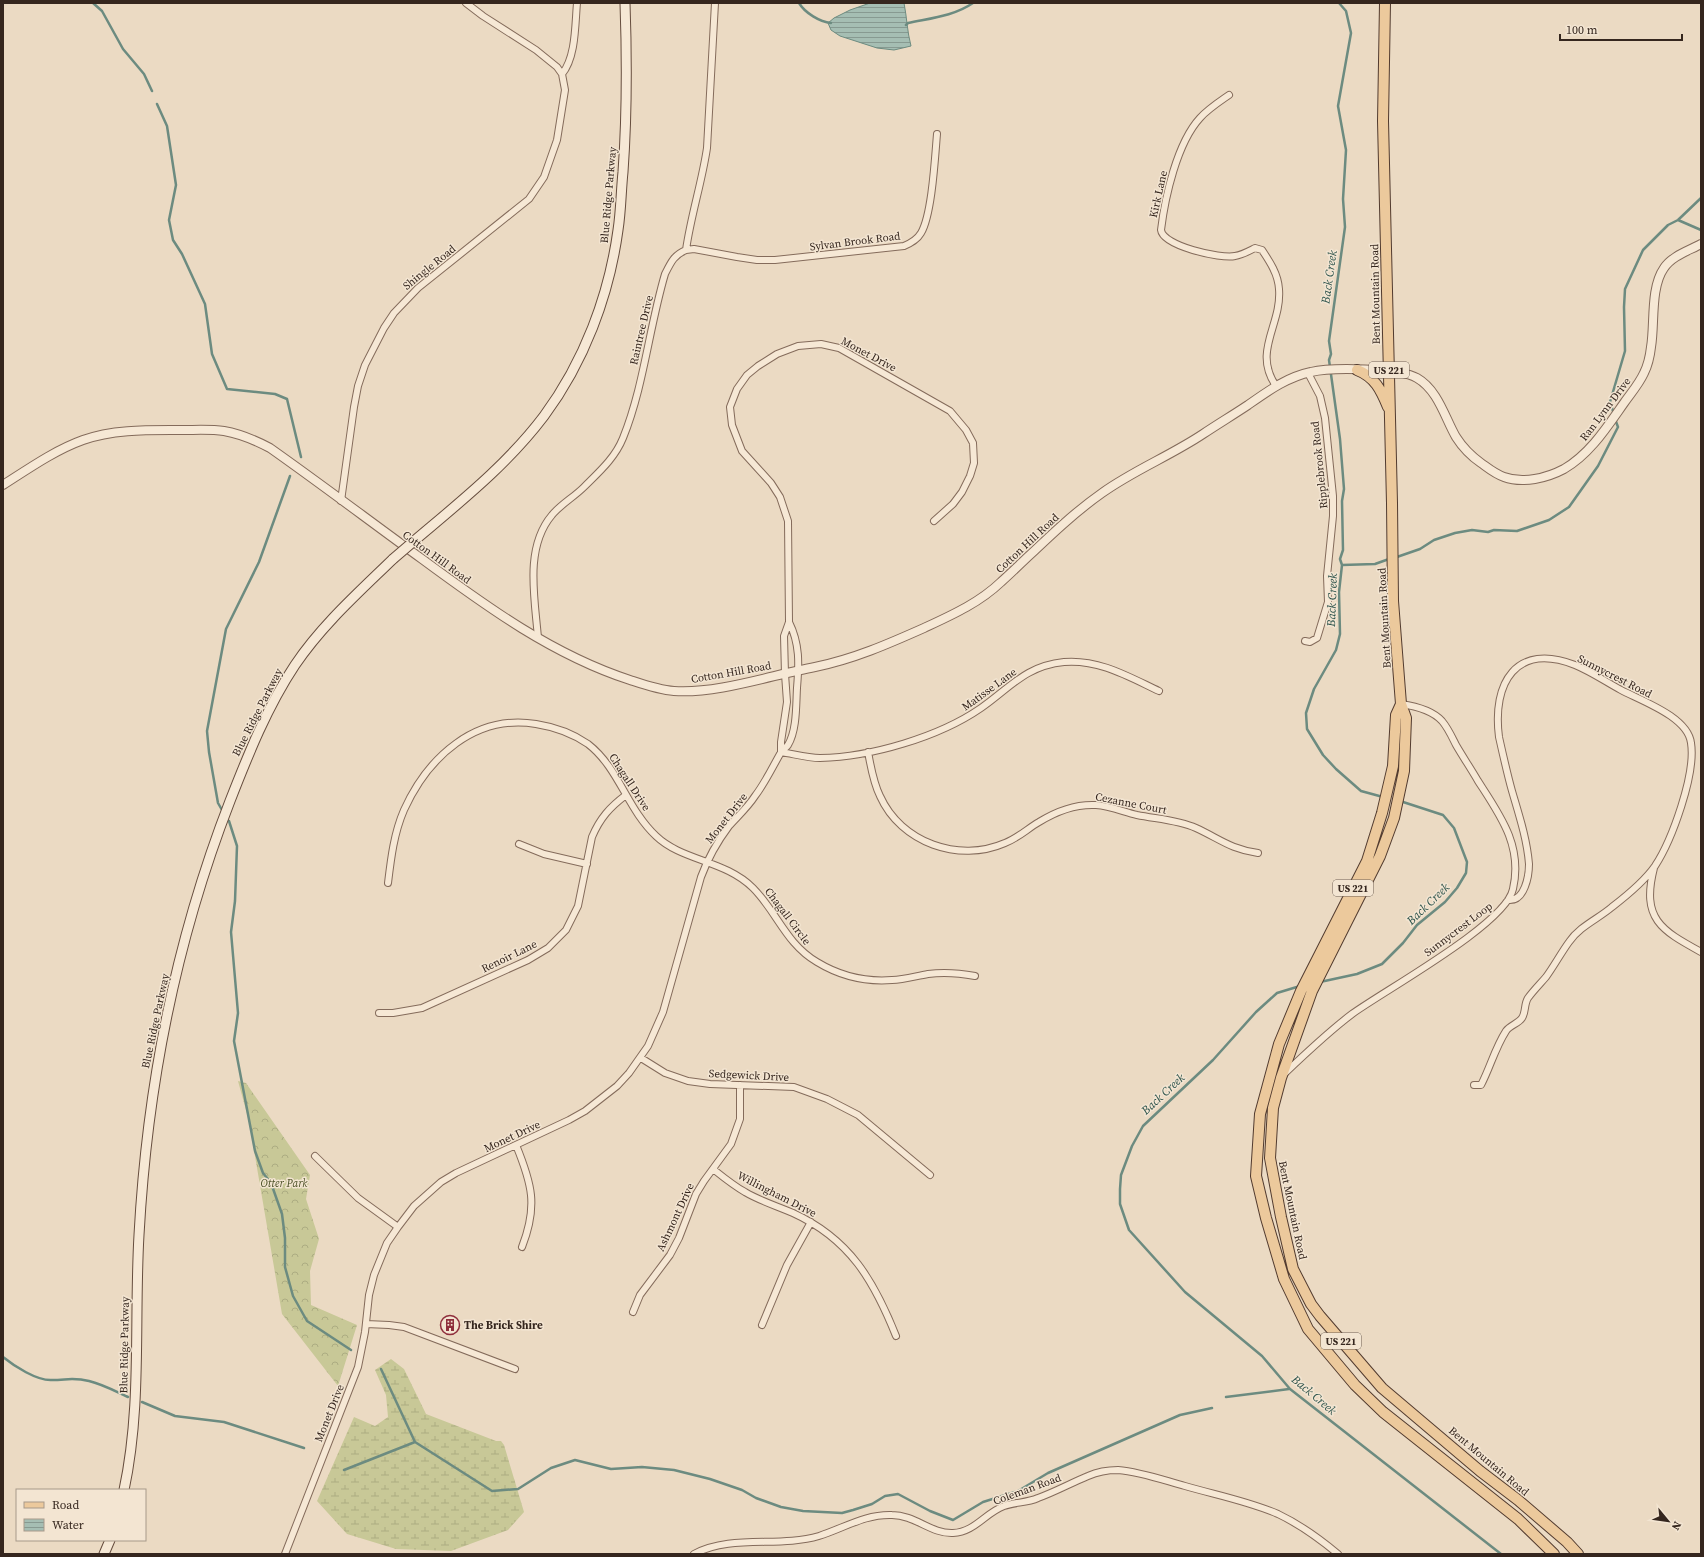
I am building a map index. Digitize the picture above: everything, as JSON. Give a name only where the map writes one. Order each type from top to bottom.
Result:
[{"type":"main road","name":"Blue Ridge Parkway","points":[[124,1489],[134,1436],[138,1239],[147,1133],[166,1021],[177,972],[214,842],[253,744],[283,684],[310,644],[327,624],[393,559],[486,480],[532,430],[558,394],[575,366],[594,324],[610,274],[618,228],[625,146],[625,3]]},
{"type":"main road","name":"Bent Mountain Road","points":[[1385,3],[1383,121],[1393,601],[1401,704],[1406,718],[1404,770],[1394,818],[1380,856],[1312,991],[1280,1078],[1274,1108],[1270,1158],[1293,1269],[1311,1304],[1320,1316],[1382,1388],[1480,1471],[1518,1500],[1567,1542],[1578,1554]]},
{"type":"main road","points":[[1357,370],[1366,373],[1374,380],[1379,387],[1390,411]]},
{"type":"main road","name":"Bent Mountain Road","points":[[1401,704],[1396,715],[1393,766],[1382,813],[1367,861],[1301,991],[1279,1044],[1260,1114],[1256,1176],[1266,1218],[1284,1279],[1308,1329],[1355,1385],[1383,1412],[1518,1519],[1554,1554]]},
{"type":"main road","points":[[104,1554],[110,1541]]},
{"type":"street","points":[[466,3],[483,16],[536,50],[554,64],[562,74],[566,69],[570,58],[577,3]]},
{"type":"street","points":[[686,250],[705,166],[715,3]]},
{"type":"street","name":"Shingle Road","points":[[341,501],[358,386],[373,346],[394,313],[418,288],[525,204],[537,190],[552,158],[557,140],[565,90],[562,74]]},
{"type":"street","name":"Kirk Lane","points":[[1229,95],[1204,115],[1188,135],[1169,184],[1160,230],[1164,237],[1172,242],[1210,255],[1234,256],[1243,254],[1255,248],[1262,250],[1275,270],[1280,289],[1277,314],[1266,357],[1270,376],[1276,386]]},
{"type":"street","name":"Sylvan Brook Road","points":[[686,250],[694,249],[758,260],[775,260],[904,246],[912,243],[921,234],[924,226],[932,180],[937,134]]},
{"type":"street","name":"Ran Lynn Drive","points":[[1389,372],[1413,375],[1423,382],[1431,390],[1465,450],[1494,473],[1502,477],[1518,480],[1547,477],[1571,465],[1589,449],[1609,425],[1640,381],[1647,365],[1652,345],[1654,307],[1659,278],[1663,270],[1672,259],[1701,244]]},
{"type":"street","name":"Raintree Drive","points":[[538,638],[534,582],[535,556],[540,533],[553,514],[604,468],[616,452],[623,439],[666,274],[671,261],[675,256],[686,250]]},
{"type":"street","name":"Monet Drive","points":[[285,1554],[358,1367],[363,1348],[369,1295],[374,1276],[387,1243],[414,1206],[441,1182],[456,1173],[585,1111],[617,1086],[641,1058],[663,1012],[701,877],[707,861],[725,832],[763,786],[781,752],[788,745],[795,721],[799,670],[796,635],[790,622],[788,521],[780,498],[771,483],[742,451],[732,424],[730,407],[737,389],[747,375],[777,354],[798,346],[821,344],[839,348],[950,411],[966,430],[973,442],[974,463],[962,492],[954,504],[934,521]]},
{"type":"street","name":"Cotton Hill Road","points":[[3,485],[68,446],[97,436],[144,431],[206,430],[223,431],[256,440],[293,464],[466,592],[560,651],[600,669],[652,687],[665,690],[709,690],[838,662],[861,655],[891,643],[974,603],[1001,583],[1047,538],[1097,497],[1126,477],[1196,438],[1288,379],[1322,370],[1389,372]]},
{"type":"street","name":"Ripplebrook Road","points":[[1305,641],[1310,642],[1317,638],[1328,607],[1327,576],[1333,516],[1333,496],[1325,418],[1320,396],[1308,373]]},
{"type":"street","name":"Monet Drive","points":[[781,752],[787,702],[784,636],[790,622]]},
{"type":"street","name":"Sunnycrest Road","points":[[1474,1085],[1480,1085],[1492,1057],[1507,1031],[1521,1020],[1529,996],[1546,976],[1569,941],[1586,925],[1611,908],[1654,866],[1673,830],[1684,796],[1691,750],[1690,738],[1687,731],[1671,717],[1592,673],[1562,662],[1535,659],[1521,664],[1508,678],[1501,694],[1496,716],[1499,737],[1526,844],[1529,864],[1527,880],[1522,892],[1517,898],[1508,900]]},
{"type":"street","name":"Matisse Lane","points":[[781,752],[820,758],[868,752],[904,743],[946,728],[982,708],[1020,677],[1050,665],[1078,662],[1095,664],[1112,669],[1159,691]]},
{"type":"street","name":"Sunnycrest Loop","points":[[1280,1078],[1337,1026],[1371,1001],[1453,948],[1484,925],[1497,914],[1513,891],[1515,881],[1512,840],[1500,815],[1442,721],[1421,708],[1401,704]]},
{"type":"street","name":"Chagall Drive","points":[[388,883],[393,845],[398,828],[412,795],[435,762],[449,748],[462,739],[489,727],[505,723],[531,723],[559,729],[575,736],[599,754],[610,768],[647,827],[660,840],[678,850],[707,861]]},
{"type":"street","name":"Cezanne Court","points":[[868,752],[875,785],[886,808],[894,818],[915,836],[941,848],[969,851],[995,847],[1021,835],[1039,822],[1054,814],[1068,809],[1097,805],[1188,825],[1233,848],[1258,853]]},
{"type":"street","name":"Renoir Lane","points":[[379,1013],[393,1013],[422,1008],[528,960],[548,948],[562,934],[573,919],[581,896],[592,837],[596,826],[611,806],[626,795]]},
{"type":"street","points":[[519,844],[544,854],[587,864]]},
{"type":"street","name":"Chagall Circle","points":[[707,861],[740,877],[751,886],[769,907],[791,941],[803,953],[831,970],[857,978],[878,981],[944,973],[975,976]]},
{"type":"street","name":"Sunnycrest Road","points":[[1654,866],[1651,904],[1657,921],[1662,928],[1671,935],[1701,952]]},
{"type":"street","name":"Sedgewick Drive","points":[[641,1058],[658,1070],[679,1079],[710,1084],[794,1087],[827,1099],[858,1115],[930,1175]]},
{"type":"street","name":"Ashmont Drive","points":[[633,1312],[640,1295],[676,1244],[687,1221],[696,1194],[731,1144],[740,1119],[740,1085]]},
{"type":"street","points":[[516,1145],[532,1192],[531,1218],[522,1246]]},
{"type":"street","points":[[315,1156],[358,1198],[398,1227]]},
{"type":"street","name":"Willingham Drive","points":[[713,1169],[745,1192],[811,1222],[826,1232],[844,1248],[877,1291],[896,1336]]},
{"type":"street","points":[[762,1325],[787,1265],[811,1222]]},
{"type":"street","points":[[366,1324],[404,1327],[515,1369]]},
{"type":"street","name":"Coleman Road","points":[[694,1554],[713,1546],[726,1544],[778,1542],[820,1536],[865,1518],[878,1516],[901,1515],[911,1518],[939,1532],[956,1533],[975,1526],[995,1510],[1003,1506],[1037,1499],[1088,1476],[1100,1472],[1118,1470],[1137,1473],[1218,1495],[1276,1514],[1290,1521],[1338,1554]]},
{"type":"green space","name":"Otter Park","points":[[238,1081],[246,1083],[310,1175],[306,1199],[319,1239],[310,1271],[311,1305],[357,1325],[338,1386],[282,1314],[249,1121]]},
{"type":"green space","points":[[391,1359],[404,1369],[426,1414],[496,1441],[501,1441],[504,1445],[524,1512],[508,1530],[451,1551],[396,1549],[347,1534],[317,1501],[354,1417],[375,1426],[388,1417],[386,1395],[375,1370]]},
{"type":"water","points":[[870,3],[904,3],[911,46],[894,50],[877,48],[840,36],[831,30],[828,23],[834,18],[850,10]]},
{"type":"waterway","points":[[93,3],[102,11],[123,49],[144,74],[152,91]]},
{"type":"waterway","points":[[799,3],[813,16],[822,21],[831,23]]},
{"type":"waterway","points":[[906,25],[908,23],[950,14],[973,3]]},
{"type":"waterway","name":"Back Creek","points":[[1339,3],[1346,11],[1351,33],[1338,106],[1346,150],[1343,199],[1345,227],[1329,341],[1331,354],[1329,360],[1340,439],[1344,489],[1342,501],[1343,550],[1340,559],[1342,565],[1339,592],[1340,634],[1336,650],[1314,689],[1306,713],[1307,729],[1323,755],[1336,769],[1361,791],[1383,797]]},
{"type":"waterway","points":[[157,104],[167,126],[176,185],[169,220],[173,240],[182,254],[205,304],[212,354],[227,389],[275,394],[287,399],[301,457]]},
{"type":"waterway","points":[[1614,414],[1610,402],[1625,351],[1625,289],[1643,250],[1668,225],[1678,220],[1701,198]]},
{"type":"waterway","points":[[1678,220],[1701,230]]},
{"type":"waterway","points":[[1394,558],[1420,549],[1434,540],[1455,533],[1472,530],[1488,532],[1494,530],[1517,531],[1549,520],[1569,507],[1598,466],[1618,427],[1615,419]]},
{"type":"waterway","points":[[222,810],[218,803],[207,731],[226,629],[259,562],[290,476]]},
{"type":"waterway","points":[[1342,565],[1375,564],[1389,559]]},
{"type":"waterway","name":"Back Creek","points":[[1320,982],[1357,974],[1382,964],[1403,943],[1417,925],[1445,902],[1457,888],[1466,873],[1467,862],[1454,828],[1443,815],[1400,801]]},
{"type":"waterway","points":[[229,821],[237,846],[235,901],[231,932],[238,1013],[234,1041],[255,1151],[263,1173],[271,1183],[282,1214],[285,1238],[285,1267],[293,1296],[307,1321],[351,1350]]},
{"type":"waterway","name":"Back Creek","points":[[1300,986],[1277,993],[1256,1012],[1213,1060],[1143,1126],[1132,1146],[1121,1175],[1120,1204],[1129,1230],[1185,1292],[1262,1356],[1290,1389],[1501,1554]]},
{"type":"waterway","points":[[3,1357],[13,1365],[33,1376],[46,1380],[74,1379],[94,1382],[128,1397]]},
{"type":"waterway","points":[[381,1369],[415,1442]]},
{"type":"waterway","points":[[1226,1397],[1289,1389]]},
{"type":"waterway","points":[[142,1402],[175,1416],[224,1422],[304,1448]]},
{"type":"waterway","points":[[344,1470],[415,1442],[492,1491],[518,1489],[551,1468],[575,1460],[611,1469],[642,1467],[674,1470],[710,1479],[742,1490],[756,1498],[781,1507],[803,1511],[842,1513],[872,1504],[885,1496],[898,1494],[930,1511],[953,1520],[983,1502],[1018,1491],[1048,1473],[1180,1415],[1212,1408]]},
{"type":"place","name":"The Brick Shire","points":[[450,1325]]}]
